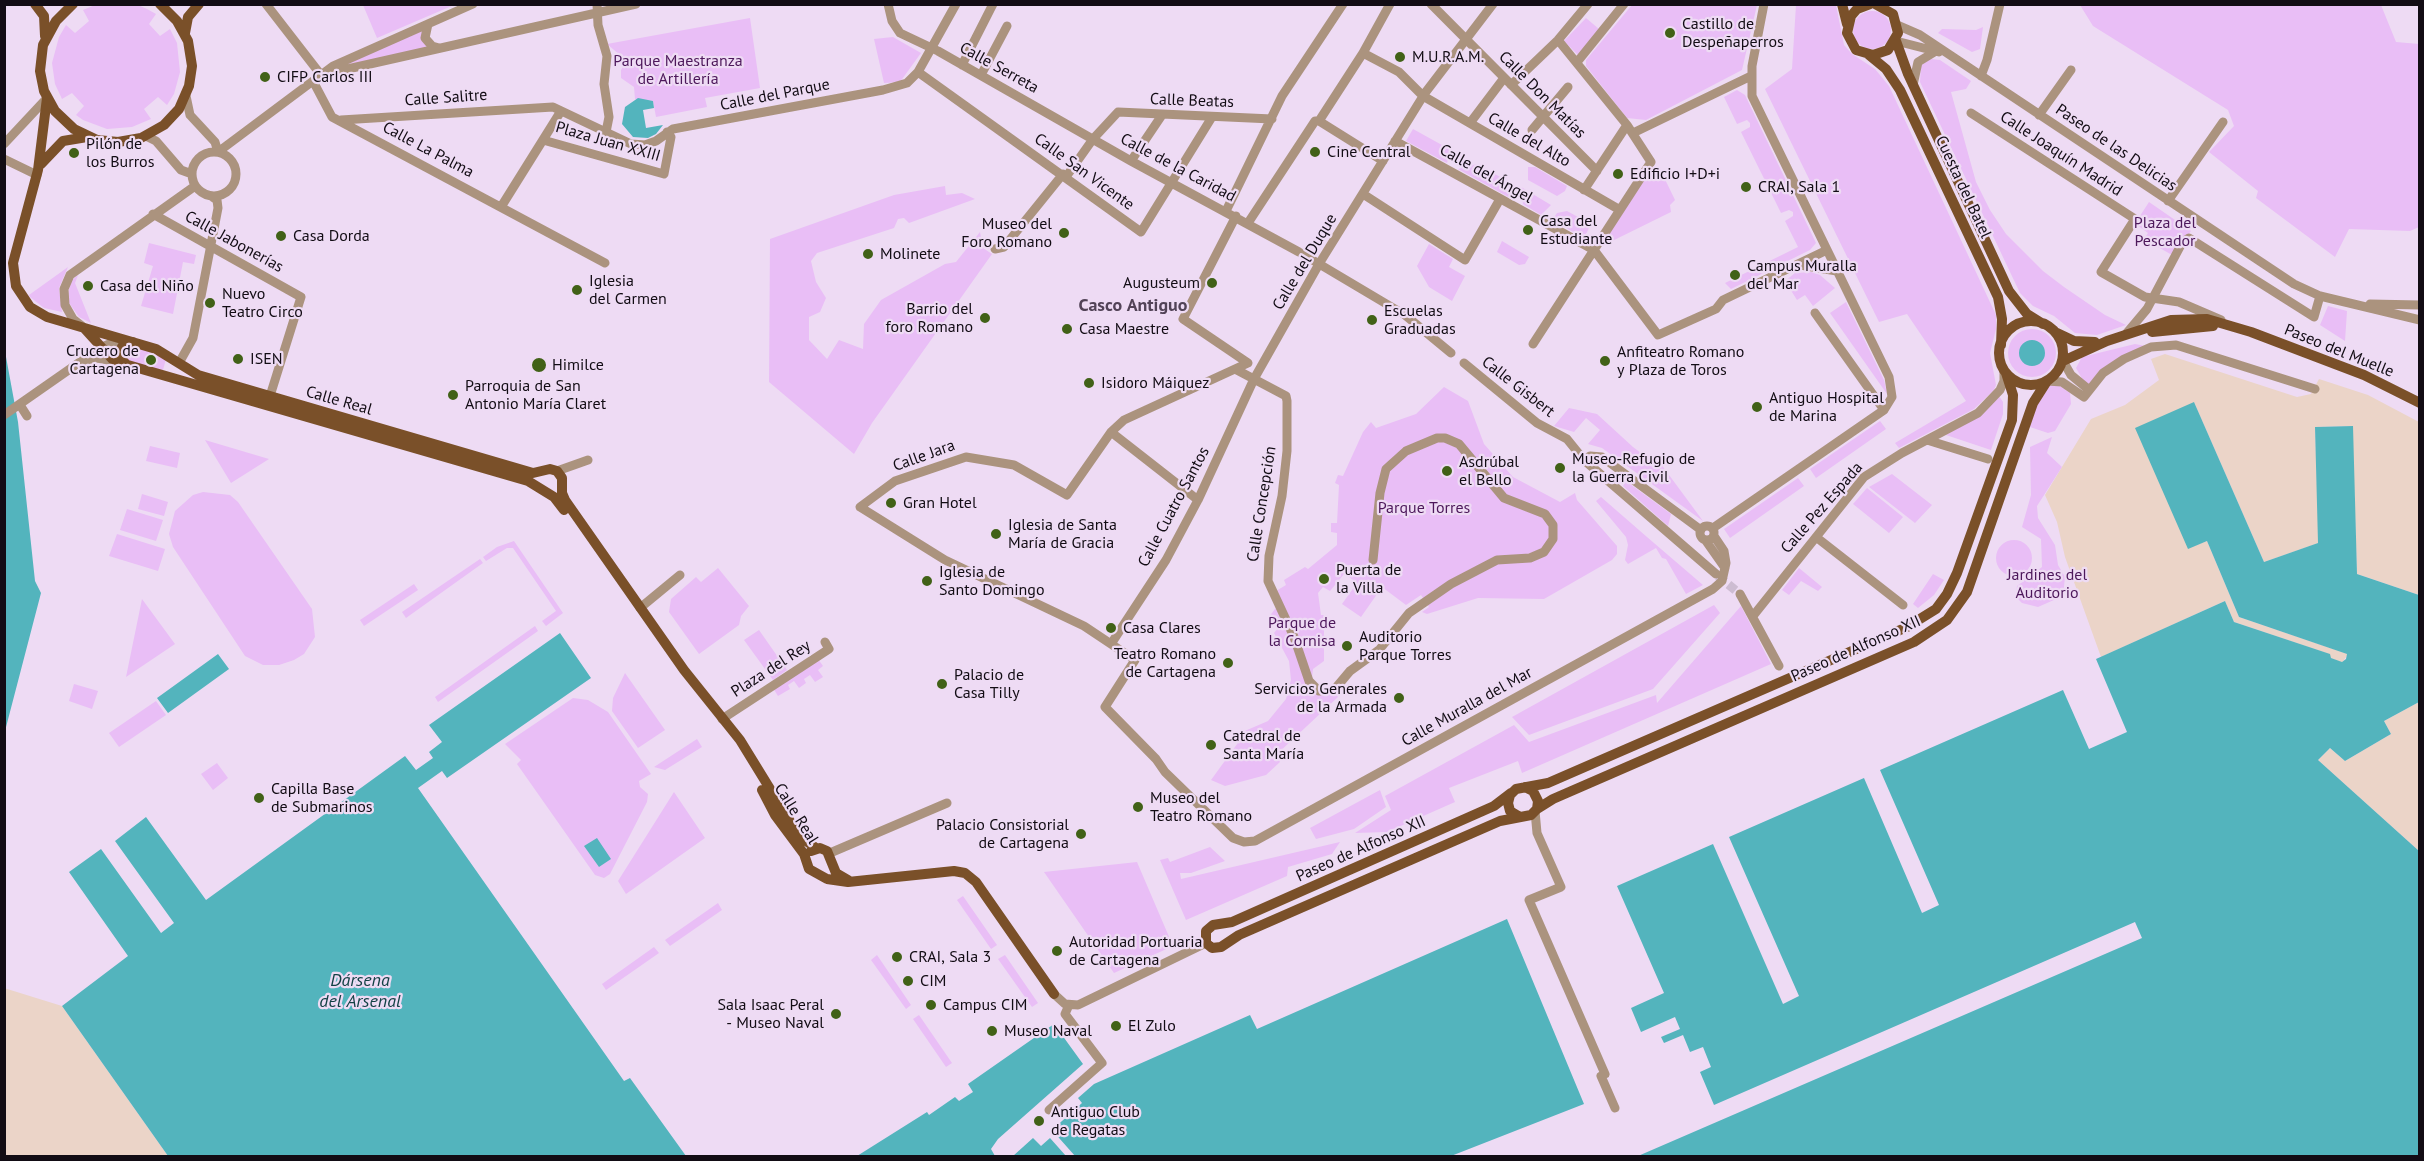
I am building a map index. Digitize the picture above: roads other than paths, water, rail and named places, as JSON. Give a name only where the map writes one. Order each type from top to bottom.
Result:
[{"type":"main road","points":[[35,4],[46,23],[40,71],[47,98],[38,173]]},
{"type":"main road","points":[[43,45],[56,21],[73,4]]},
{"type":"main road","points":[[160,4],[173,17],[186,37]]},
{"type":"main road","points":[[38,173],[57,145],[71,138],[90,137],[118,142],[146,136],[169,120],[186,96],[192,66],[186,37],[186,22],[199,4]]},
{"type":"main road","name":"Cuesta del Batel","points":[[1842,4],[1848,24],[1848,38],[1853,46],[1886,69],[1900,90],[1998,297],[2003,325],[2001,345]]},
{"type":"main road","points":[[1848,24],[1854,12],[1870,4]]},
{"type":"main road","points":[[1869,55],[1885,52],[1896,41],[1897,25],[1890,12],[1877,5]]},
{"type":"main road","name":"Cuesta del Batel","points":[[1896,41],[1913,85],[2009,291],[2027,314],[2043,324]]},
{"type":"main road","points":[[47,98],[65,122],[90,137]]},
{"type":"main road","name":"Calle Real","points":[[38,173],[13,263],[14,280],[22,297],[37,312],[161,351],[198,375],[533,473],[542,472]]},
{"type":"main road","name":"Paseo del Muelle","points":[[2062,361],[2107,341],[2176,319],[2195,318],[2224,322],[2246,330],[2377,381],[2420,404]]},
{"type":"main road","points":[[2033,321],[2043,324],[2055,332],[2062,343],[2062,361],[2056,374],[2047,381],[2025,385],[2005,371],[2000,358],[2001,345],[2005,335],[2017,325],[2033,321]]},
{"type":"main road","name":"Paseo del Muelle","points":[[2119,338],[2203,326],[2246,330]]},
{"type":"main road","name":"Calle Real","points":[[84,328],[114,361],[528,481],[540,489]]},
{"type":"main road","name":"Paseo del Muelle","points":[[2055,332],[2078,342],[2107,341]]},
{"type":"main road","points":[[128,365],[121,359],[120,350],[123,344],[129,341]]},
{"type":"main road","points":[[155,373],[163,370],[166,364],[166,357],[161,351]]},
{"type":"main road","points":[[179,363],[176,374],[181,379]]},
{"type":"main road","name":"Paseo de Alfonso XII","points":[[1525,787],[1548,783],[1919,622],[1942,602],[1961,563],[2012,420],[2013,395],[2005,371]]},
{"type":"main road","name":"Paseo de Alfonso XII","points":[[1536,810],[1553,799],[1927,635],[1954,613],[1961,604],[1976,569],[2033,403],[2047,381]]},
{"type":"main road","points":[[550,469],[557,471],[562,478],[562,488],[551,495],[540,489],[538,479],[542,472],[550,469]]},
{"type":"main road","name":"Calle Real","points":[[562,488],[565,500],[640,608],[744,748],[799,836],[816,848]]},
{"type":"main road","name":"Calle Real","points":[[551,495],[680,678],[722,719]]},
{"type":"main road","points":[[1776,683],[1783,698]]},
{"type":"main road","name":"Calle Real","points":[[744,748],[771,809],[802,851],[806,862]]},
{"type":"main road","points":[[1525,787],[1536,795],[1536,810],[1521,818],[1512,813],[1508,806],[1512,792],[1525,787]]},
{"type":"main road","name":"Paseo de Alfonso XII","points":[[1219,925],[1232,922],[1494,806],[1512,792]]},
{"type":"main road","name":"Paseo de Alfonso XII","points":[[1226,944],[1239,935],[1500,821],[1521,818]]},
{"type":"main road","points":[[860,881],[839,876],[825,849],[816,848],[808,854],[806,862],[815,873],[833,881],[860,881],[954,871],[965,873],[976,882],[1054,994]]},
{"type":"main road","points":[[815,873],[826,872],[831,858]]},
{"type":"main road","points":[[1219,925],[1228,934],[1226,944],[1215,949],[1206,943],[1204,934],[1207,928],[1219,925]]},
{"type":"street","points":[[266,4],[317,78]]},
{"type":"street","points":[[179,363],[189,346],[219,205],[211,196],[201,192],[195,186],[192,174],[198,158],[207,153],[218,152],[333,66],[473,4]]},
{"type":"street","points":[[317,78],[598,8],[636,4]]},
{"type":"street","name":"Calle Serreta","points":[[888,4],[890,16],[900,33],[981,75],[1093,139]]},
{"type":"street","points":[[918,72],[956,4]]},
{"type":"street","points":[[962,65],[993,4]]},
{"type":"street","points":[[1226,211],[1280,100],[1342,4]]},
{"type":"street","points":[[1248,223],[1315,121],[1319,121],[1363,53],[1390,4]]},
{"type":"street","name":"Calle Don Matías","points":[[1431,4],[1597,171]]},
{"type":"street","name":"Calle del Duque","points":[[1254,379],[1319,264],[1424,94],[1492,4]]},
{"type":"street","points":[[1470,123],[1507,82],[1558,40],[1588,4]]},
{"type":"street","points":[[1578,61],[1624,4]]},
{"type":"street","points":[[1584,460],[1590,456],[1602,457],[1701,530],[1707,526],[1711,535],[1884,410],[1892,397],[1890,380],[1751,89],[1751,76],[1764,4]]},
{"type":"street","points":[[1981,76],[2000,4]]},
{"type":"street","name":"Plaza Juan XXIII","points":[[598,8],[599,31],[607,57],[604,84],[609,117],[606,132]]},
{"type":"street","points":[[428,24],[424,33],[427,41],[441,48]]},
{"type":"street","name":"Paseo de las Delicias","points":[[1897,25],[1909,28],[1937,49],[2284,278],[2320,296],[2420,320]]},
{"type":"street","points":[[981,75],[1006,26]]},
{"type":"street","points":[[1533,344],[1651,162],[1630,129],[1578,61],[1558,40]]},
{"type":"street","name":"Paseo de las Delicias","points":[[1896,41],[1937,49]]},
{"type":"street","points":[[1913,85],[1918,62],[1937,49]]},
{"type":"street","name":"Calle del Alto","points":[[1363,53],[1399,72],[1424,94],[1470,123],[1620,210]]},
{"type":"street","points":[[2039,115],[2071,70]]},
{"type":"street","name":"Calle del Parque","points":[[670,130],[883,90],[907,83],[918,72]]},
{"type":"street","name":"Calle San Vicente","points":[[918,72],[1142,232],[1172,183]]},
{"type":"street","points":[[1584,190],[1630,129],[1643,128],[1751,76]]},
{"type":"street","name":"Calle La Palma","points":[[317,78],[327,112],[335,119],[341,120],[605,263]]},
{"type":"street","points":[[1725,87],[1734,85],[1751,89]]},
{"type":"street","points":[[1532,130],[1541,116],[1568,87]]},
{"type":"street","points":[[186,96],[187,109],[214,142],[218,152],[231,159],[236,177],[228,192],[211,196]]},
{"type":"street","points":[[7,142],[47,98]]},
{"type":"street","points":[[501,207],[543,140],[557,109]]},
{"type":"street","name":"Plaza Juan XXIII","points":[[557,109],[640,146],[656,141],[670,130]]},
{"type":"street","name":"Calle Salitre","points":[[341,120],[557,109]]},
{"type":"street","name":"Calle Beatas","points":[[1093,139],[1118,112],[1272,119]]},
{"type":"street","name":"Calle Joaquín Madrid","points":[[1971,113],[2135,219]]},
{"type":"street","points":[[1131,161],[1162,115]]},
{"type":"street","points":[[1172,183],[1212,117]]},
{"type":"street","points":[[1319,121],[1383,161]]},
{"type":"street","points":[[2168,201],[2223,122]]},
{"type":"street","name":"Plaza Juan XXIII","points":[[543,140],[664,174],[671,137],[670,130]]},
{"type":"street","points":[[146,136],[156,141],[181,170],[192,174]]},
{"type":"street","points":[[995,249],[1004,247],[1093,139]]},
{"type":"street","name":"Calle de la Caridad","points":[[1093,139],[1236,216],[1319,264]]},
{"type":"street","name":"Calle del Ángel","points":[[1395,141],[1594,250]]},
{"type":"street","points":[[4,159],[38,173]]},
{"type":"street","points":[[84,328],[73,319],[64,305],[63,293],[67,279],[76,269],[195,186]]},
{"type":"street","points":[[1363,194],[1465,261],[1500,199]]},
{"type":"street","name":"Calle Jabonerías","points":[[153,214],[301,297],[270,396]]},
{"type":"street","points":[[1198,500],[1111,432],[1131,415],[1248,363],[1183,319],[1236,216]]},
{"type":"street","name":"Paseo del Muelle","points":[[2135,219],[2101,272],[2145,297],[2179,302],[2224,322]]},
{"type":"street","points":[[2119,338],[2132,330],[2184,240],[2193,240],[2314,317],[2320,296]]},
{"type":"street","points":[[1594,250],[1658,335],[1716,309],[1723,300],[1827,250]]},
{"type":"street","points":[[1319,264],[1405,315],[1451,353]]},
{"type":"street","points":[[1789,268],[1809,265],[1837,271]]},
{"type":"street","points":[[2164,300],[2174,306],[2176,319]]},
{"type":"street","name":"Paseo de las Delicias","points":[[2353,303],[2420,305]]},
{"type":"street","points":[[1815,313],[1884,410]]},
{"type":"street","name":"Paseo del Muelle","points":[[2149,333],[2174,323],[2176,319]]},
{"type":"street","points":[[4,415],[87,358],[97,343],[129,341]]},
{"type":"street","points":[[2086,393],[2103,373],[2136,353],[2151,347],[2176,345],[2315,390]]},
{"type":"street","points":[[73,368],[91,359],[114,361]]},
{"type":"street","points":[[2062,361],[2086,393]]},
{"type":"street","name":"Calle Gisbert","points":[[1464,363],[1537,423],[1565,437],[1584,460],[1716,574]]},
{"type":"street","points":[[1235,369],[1254,379]]},
{"type":"street","name":"Calle Pez Espada","points":[[1753,616],[1864,477],[1987,406],[2003,385],[2005,371]]},
{"type":"street","name":"Calle Concepción","points":[[1254,379],[1286,396],[1288,408],[1286,463],[1282,496],[1269,556],[1268,581],[1294,638],[1309,681],[1319,691],[1334,690],[1350,670],[1379,651],[1414,608],[1476,568],[1499,560],[1537,556],[1549,546],[1553,539],[1552,525],[1545,514],[1503,498],[1458,444],[1445,438],[1437,438],[1406,451],[1386,469],[1380,493],[1373,560]]},
{"type":"street","name":"Calle Cuatro Santos","points":[[1111,644],[1166,560],[1198,500],[1254,379]]},
{"type":"street","points":[[2047,381],[2062,382],[2086,393]]},
{"type":"street","points":[[17,407],[27,416]]},
{"type":"street","name":"Calle Jara","points":[[1111,432],[1066,495],[1014,465],[966,457],[895,481],[861,505],[860,510],[945,560],[1083,626],[1111,644]]},
{"type":"street","points":[[1927,440],[1988,459]]},
{"type":"street","points":[[557,471],[588,460]]},
{"type":"street","name":"Calle Muralla del Mar","points":[[1111,644],[1135,660],[1105,706],[1156,759],[1165,772],[1233,838],[1244,842],[1255,840],[1713,589],[1722,580],[1726,570],[1724,551],[1711,535]]},
{"type":"street","points":[[1816,537],[1903,605]]},
{"type":"street","points":[[640,608],[680,575]]},
{"type":"street","points":[[1740,594],[1779,666],[1776,683]]},
{"type":"street","name":"Plaza del Rey","points":[[722,719],[829,649],[825,642]]},
{"type":"street","points":[[1779,666],[1799,674]]},
{"type":"street","points":[[831,858],[947,803]]},
{"type":"street","points":[[1536,810],[1537,833],[1561,886],[1529,900],[1605,1074],[1601,1076],[1615,1108]]},
{"type":"street","points":[[1521,818],[1537,833]]},
{"type":"street","points":[[1054,994],[1069,1005],[1082,1004],[1206,943]]},
{"type":"street","points":[[1049,1110],[1102,1063],[1065,1014],[1069,1005]]},
{"type":"water","points":[[638,98],[653,101],[654,108],[643,110],[646,128],[663,125],[656,134],[648,138],[633,137],[622,124],[625,107]]},
{"type":"water","points":[[2032,340],[2042,343],[2045,353],[2042,363],[2032,366],[2022,363],[2019,353],[2022,343]]},
{"type":"water","points":[[4,346],[18,422],[35,581],[41,593],[5,731]]},
{"type":"water","points":[[2194,402],[2264,562],[2318,543],[2315,427],[2353,426],[2357,574],[2419,595],[2419,702],[2384,721],[2391,734],[2345,761],[2330,748],[2318,760],[2419,851],[2419,1156],[1638,1156],[2142,938],[2135,922],[1714,1105],[1700,1072],[1711,1067],[1703,1047],[1690,1052],[1683,1035],[1664,1043],[1661,1037],[1680,1029],[1675,1017],[1641,1032],[1631,1008],[1664,993],[1617,886],[1713,844],[1783,1004],[1799,996],[1729,837],[1864,778],[1922,913],[1939,905],[1880,770],[2063,690],[2089,749],[2127,732],[2096,659],[2225,601],[2234,622],[2330,654],[2331,658],[2342,662],[2346,659],[2347,654],[2239,617],[2207,541],[2188,549],[2135,428]]},
{"type":"water","name":"Dársena del Arsenal","points":[[560,633],[591,678],[447,778],[442,771],[418,788],[624,1081],[630,1078],[686,1156],[168,1156],[62,1006],[128,956],[69,872],[101,849],[161,933],[174,923],[115,841],[146,817],[206,900],[405,756],[416,770],[433,758],[429,752],[442,742],[429,725]]},
{"type":"water","points":[[218,654],[229,669],[168,713],[157,698]]},
{"type":"water","points":[[597,838],[611,859],[599,867],[584,846]]},
{"type":"water","points":[[1507,919],[1584,1104],[1451,1156],[1075,1156],[1052,1130],[1082,1103],[1078,1098],[1094,1084],[1250,1015],[1257,1029]]},
{"type":"water","points":[[1054,1024],[1083,1064],[998,1139],[991,1149],[995,1156],[857,1156],[927,1112],[929,1115],[955,1097],[959,1101],[973,1092],[968,1084]]},
{"type":"water","points":[[1033,1138],[1041,1146],[1050,1138],[1066,1156],[1013,1156]]},
{"type":"tunnel","points":[[1718,576],[1740,594]]},
{"type":"place","name":"Castillo de Despeñaperros","points":[[1670,33]]},
{"type":"place","name":"M.U.R.A.M.","points":[[1400,57]]},
{"type":"place","name":"CIFP Carlos III","points":[[265,77]]},
{"type":"place","name":"Cine Central","points":[[1315,152]]},
{"type":"place","name":"Pilón de los Burros","points":[[74,153]]},
{"type":"place","name":"Edificio I+D+i","points":[[1618,174]]},
{"type":"place","name":"CRAI, Sala 1","points":[[1746,187]]},
{"type":"place","name":"Casa del Estudiante","points":[[1528,230]]},
{"type":"place","name":"Museo del Foro Romano","points":[[1064,233]]},
{"type":"place","name":"Casa Dorda","points":[[281,236]]},
{"type":"place","name":"Molinete","points":[[868,254]]},
{"type":"place","name":"Campus Muralla del Mar","points":[[1735,275]]},
{"type":"place","name":"Augusteum","points":[[1212,283]]},
{"type":"place","name":"Casa del Niño","points":[[88,286]]},
{"type":"place","name":"Iglesia del Carmen","points":[[577,290]]},
{"type":"place","name":"Nuevo Teatro Circo","points":[[210,303]]},
{"type":"place","name":"Barrio del foro Romano","points":[[985,318]]},
{"type":"place","name":"Escuelas Graduadas","points":[[1372,320]]},
{"type":"place","name":"Casa Maestre","points":[[1067,329]]},
{"type":"place","name":"ISEN","points":[[238,359]]},
{"type":"place","name":"Crucero de Cartagena","points":[[151,360]]},
{"type":"place","name":"Anfiteatro Romano y Plaza de Toros","points":[[1605,361]]},
{"type":"place","name":"Himilce","points":[[539,365]]},
{"type":"place","name":"Isidoro Máiquez","points":[[1089,383]]},
{"type":"place","name":"Parroquia de San Antonio María Claret","points":[[453,395]]},
{"type":"place","name":"Antiguo Hospital de Marina","points":[[1757,407]]},
{"type":"place","name":"Museo-Refugio de la Guerra Civil","points":[[1560,468]]},
{"type":"place","name":"Asdrúbal el Bello","points":[[1447,471]]},
{"type":"place","name":"Gran Hotel","points":[[891,503]]},
{"type":"place","name":"Iglesia de Santa María de Gracia","points":[[996,534]]},
{"type":"place","name":"Puerta de la Villa","points":[[1324,579]]},
{"type":"place","name":"Iglesia de Santo Domingo","points":[[927,581]]},
{"type":"place","name":"Casa Clares","points":[[1111,628]]},
{"type":"place","name":"Auditorio Parque Torres","points":[[1347,646]]},
{"type":"place","name":"Teatro Romano de Cartagena","points":[[1228,663]]},
{"type":"place","name":"Palacio de Casa Tilly","points":[[942,684]]},
{"type":"place","name":"Servicios Generales de la Armada","points":[[1399,698]]},
{"type":"place","name":"Catedral de Santa María","points":[[1211,745]]},
{"type":"place","name":"Capilla Base de Submarinos","points":[[259,798]]},
{"type":"place","name":"Museo del Teatro Romano","points":[[1138,807]]},
{"type":"place","name":"Palacio Consistorial de Cartagena","points":[[1081,834]]},
{"type":"place","name":"Autoridad Portuaria de Cartagena","points":[[1057,951]]},
{"type":"place","name":"CRAI, Sala 3","points":[[897,957]]},
{"type":"place","name":"CIM","points":[[908,981]]},
{"type":"place","name":"Campus CIM","points":[[931,1005]]},
{"type":"place","name":"Sala Isaac Peral - Museo Naval","points":[[836,1014]]},
{"type":"place","name":"El Zulo","points":[[1116,1026]]},
{"type":"place","name":"Museo Naval","points":[[992,1031]]},
{"type":"place","name":"Antiguo Club de Regatas","points":[[1039,1121]]},
{"type":"district","name":"Casco Antiguo","points":[[1133,306]]},
{"type":"park label","name":"Parque Maestranza de Artillería","points":[[678,70]]},
{"type":"park label","name":"Plaza del Pescador","points":[[2165,232]]},
{"type":"park label","name":"Parque Torres","points":[[1424,508]]},
{"type":"park label","name":"Jardines del Auditorio","points":[[2047,584]]},
{"type":"park label","name":"Parque de la Cornisa","points":[[1302,632]]}]
